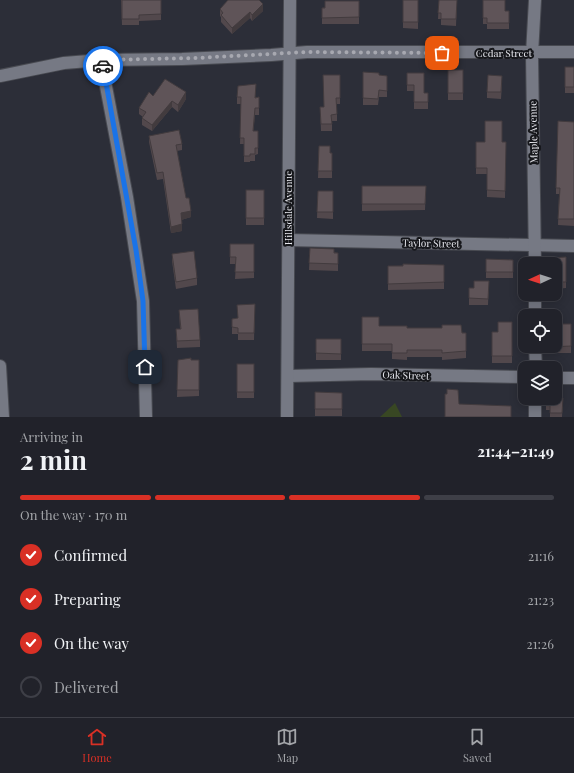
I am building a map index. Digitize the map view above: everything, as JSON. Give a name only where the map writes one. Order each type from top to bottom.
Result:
[{"type":"street","name":"Hillsdale Avenue","points":[[287,417],[290,0]]},
{"type":"street","name":"Maple Avenue","points":[[535,0],[532,54],[535,257]]},
{"type":"street","name":"Cedar Street","points":[[0,76],[64,63],[101,60],[196,58],[290,53],[532,54],[574,52]]},
{"type":"street","points":[[101,60],[129,204],[143,301],[146,417]]},
{"type":"street","name":"Taylor Street","points":[[288,240],[574,246]]},
{"type":"street","points":[[0,366],[3,417]]},
{"type":"street","name":"Oak Street","points":[[288,376],[371,374],[518,377]]},
{"type":"street","points":[[562,378],[574,378]]},
{"type":"street","points":[[535,417],[536,405]]},
{"type":"green space","points":[[395,403],[402,417],[380,417]]},
{"type":"building","points":[[122,0],[161,0],[161,14],[139,15],[139,19],[122,19]]},
{"type":"building","points":[[228,0],[259,0],[263,4],[252,15],[250,12],[232,28],[221,15],[223,13],[220,9]]},
{"type":"building","points":[[403,0],[418,0],[418,22],[403,22]]},
{"type":"building","points":[[439,0],[457,0],[456,19],[441,19],[441,13],[438,13]]},
{"type":"building","points":[[483,0],[505,0],[505,11],[509,11],[509,23],[487,23],[487,18],[483,18]]},
{"type":"building","points":[[325,1],[359,1],[359,17],[322,18],[322,8],[325,8]]},
{"type":"building","points":[[565,67],[574,67],[574,87],[565,87]]},
{"type":"building","points":[[448,70],[463,70],[463,93],[448,93]]},
{"type":"building","points":[[363,72],[379,73],[379,75],[387,76],[387,91],[379,90],[378,99],[363,98]]},
{"type":"building","points":[[407,73],[424,73],[424,93],[428,93],[428,102],[414,102],[414,85],[407,85]]},
{"type":"building","points":[[323,75],[340,75],[340,98],[336,98],[337,114],[331,115],[332,124],[321,124],[320,107],[324,107]]},
{"type":"building","points":[[488,75],[502,76],[501,92],[487,92]]},
{"type":"building","points":[[165,79],[186,92],[178,105],[172,101],[152,125],[142,118],[146,112],[139,108],[149,92],[153,96]]},
{"type":"building","points":[[256,84],[255,98],[259,97],[259,108],[255,108],[253,131],[258,131],[258,148],[255,148],[255,154],[244,156],[244,138],[240,138],[241,97],[237,97],[238,86]]},
{"type":"building","points":[[485,121],[502,121],[502,142],[506,142],[505,191],[487,190],[487,168],[476,168],[476,142],[485,142]]},
{"type":"building","points":[[558,121],[574,122],[574,219],[558,219],[560,188],[556,188]]},
{"type":"building","points":[[179,130],[182,144],[176,145],[186,198],[189,198],[191,211],[181,213],[182,224],[171,227],[163,172],[157,173],[149,136]]},
{"type":"building","points":[[319,146],[330,146],[330,153],[332,153],[332,171],[318,171]]},
{"type":"building","points":[[362,186],[426,186],[425,204],[362,204]]},
{"type":"building","points":[[246,190],[264,190],[264,218],[246,218]]},
{"type":"building","points":[[318,191],[333,191],[333,212],[317,212]]},
{"type":"building","points":[[230,244],[254,244],[254,272],[235,272],[236,257],[230,257]]},
{"type":"building","points":[[310,248],[334,249],[334,253],[338,253],[338,264],[309,263]]},
{"type":"building","points":[[194,251],[197,278],[176,282],[172,254]]},
{"type":"building","points":[[562,257],[566,257],[566,282],[562,282]]},
{"type":"building","points":[[486,259],[513,260],[513,272],[486,272]]},
{"type":"building","points":[[403,264],[444,265],[444,282],[388,284],[388,266],[403,266]]},
{"type":"building","points":[[474,281],[489,281],[488,299],[469,298],[469,288],[474,288]]},
{"type":"building","points":[[255,304],[254,333],[238,333],[238,328],[232,327],[232,319],[238,318],[237,305]]},
{"type":"building","points":[[198,309],[200,340],[177,341],[176,329],[181,329],[179,310]]},
{"type":"building","points":[[362,317],[379,317],[379,326],[442,328],[442,325],[461,325],[462,333],[466,333],[466,351],[442,353],[442,350],[407,350],[407,353],[392,353],[392,344],[362,344]]},
{"type":"building","points":[[498,322],[512,322],[512,356],[492,356],[492,332],[498,332]]},
{"type":"building","points":[[562,324],[571,324],[571,346],[562,346]]},
{"type":"building","points":[[316,339],[341,339],[341,354],[316,353]]},
{"type":"building","points":[[191,358],[191,360],[199,360],[199,390],[177,390],[178,360]]},
{"type":"building","points":[[237,364],[254,364],[254,392],[237,392]]},
{"type":"building","points":[[447,389],[458,390],[459,404],[511,406],[511,417],[445,417],[445,394],[447,394]]},
{"type":"building","points":[[315,392],[342,393],[342,409],[315,409]]},
{"type":"building","points":[[563,398],[562,413],[550,413],[550,405],[562,405]]},
{"type":"way so far","points":[[103,66],[101,60],[196,58],[307,52],[442,53]]},
{"type":"route","points":[[103,66],[136,250],[143,301],[145,367]]}]
